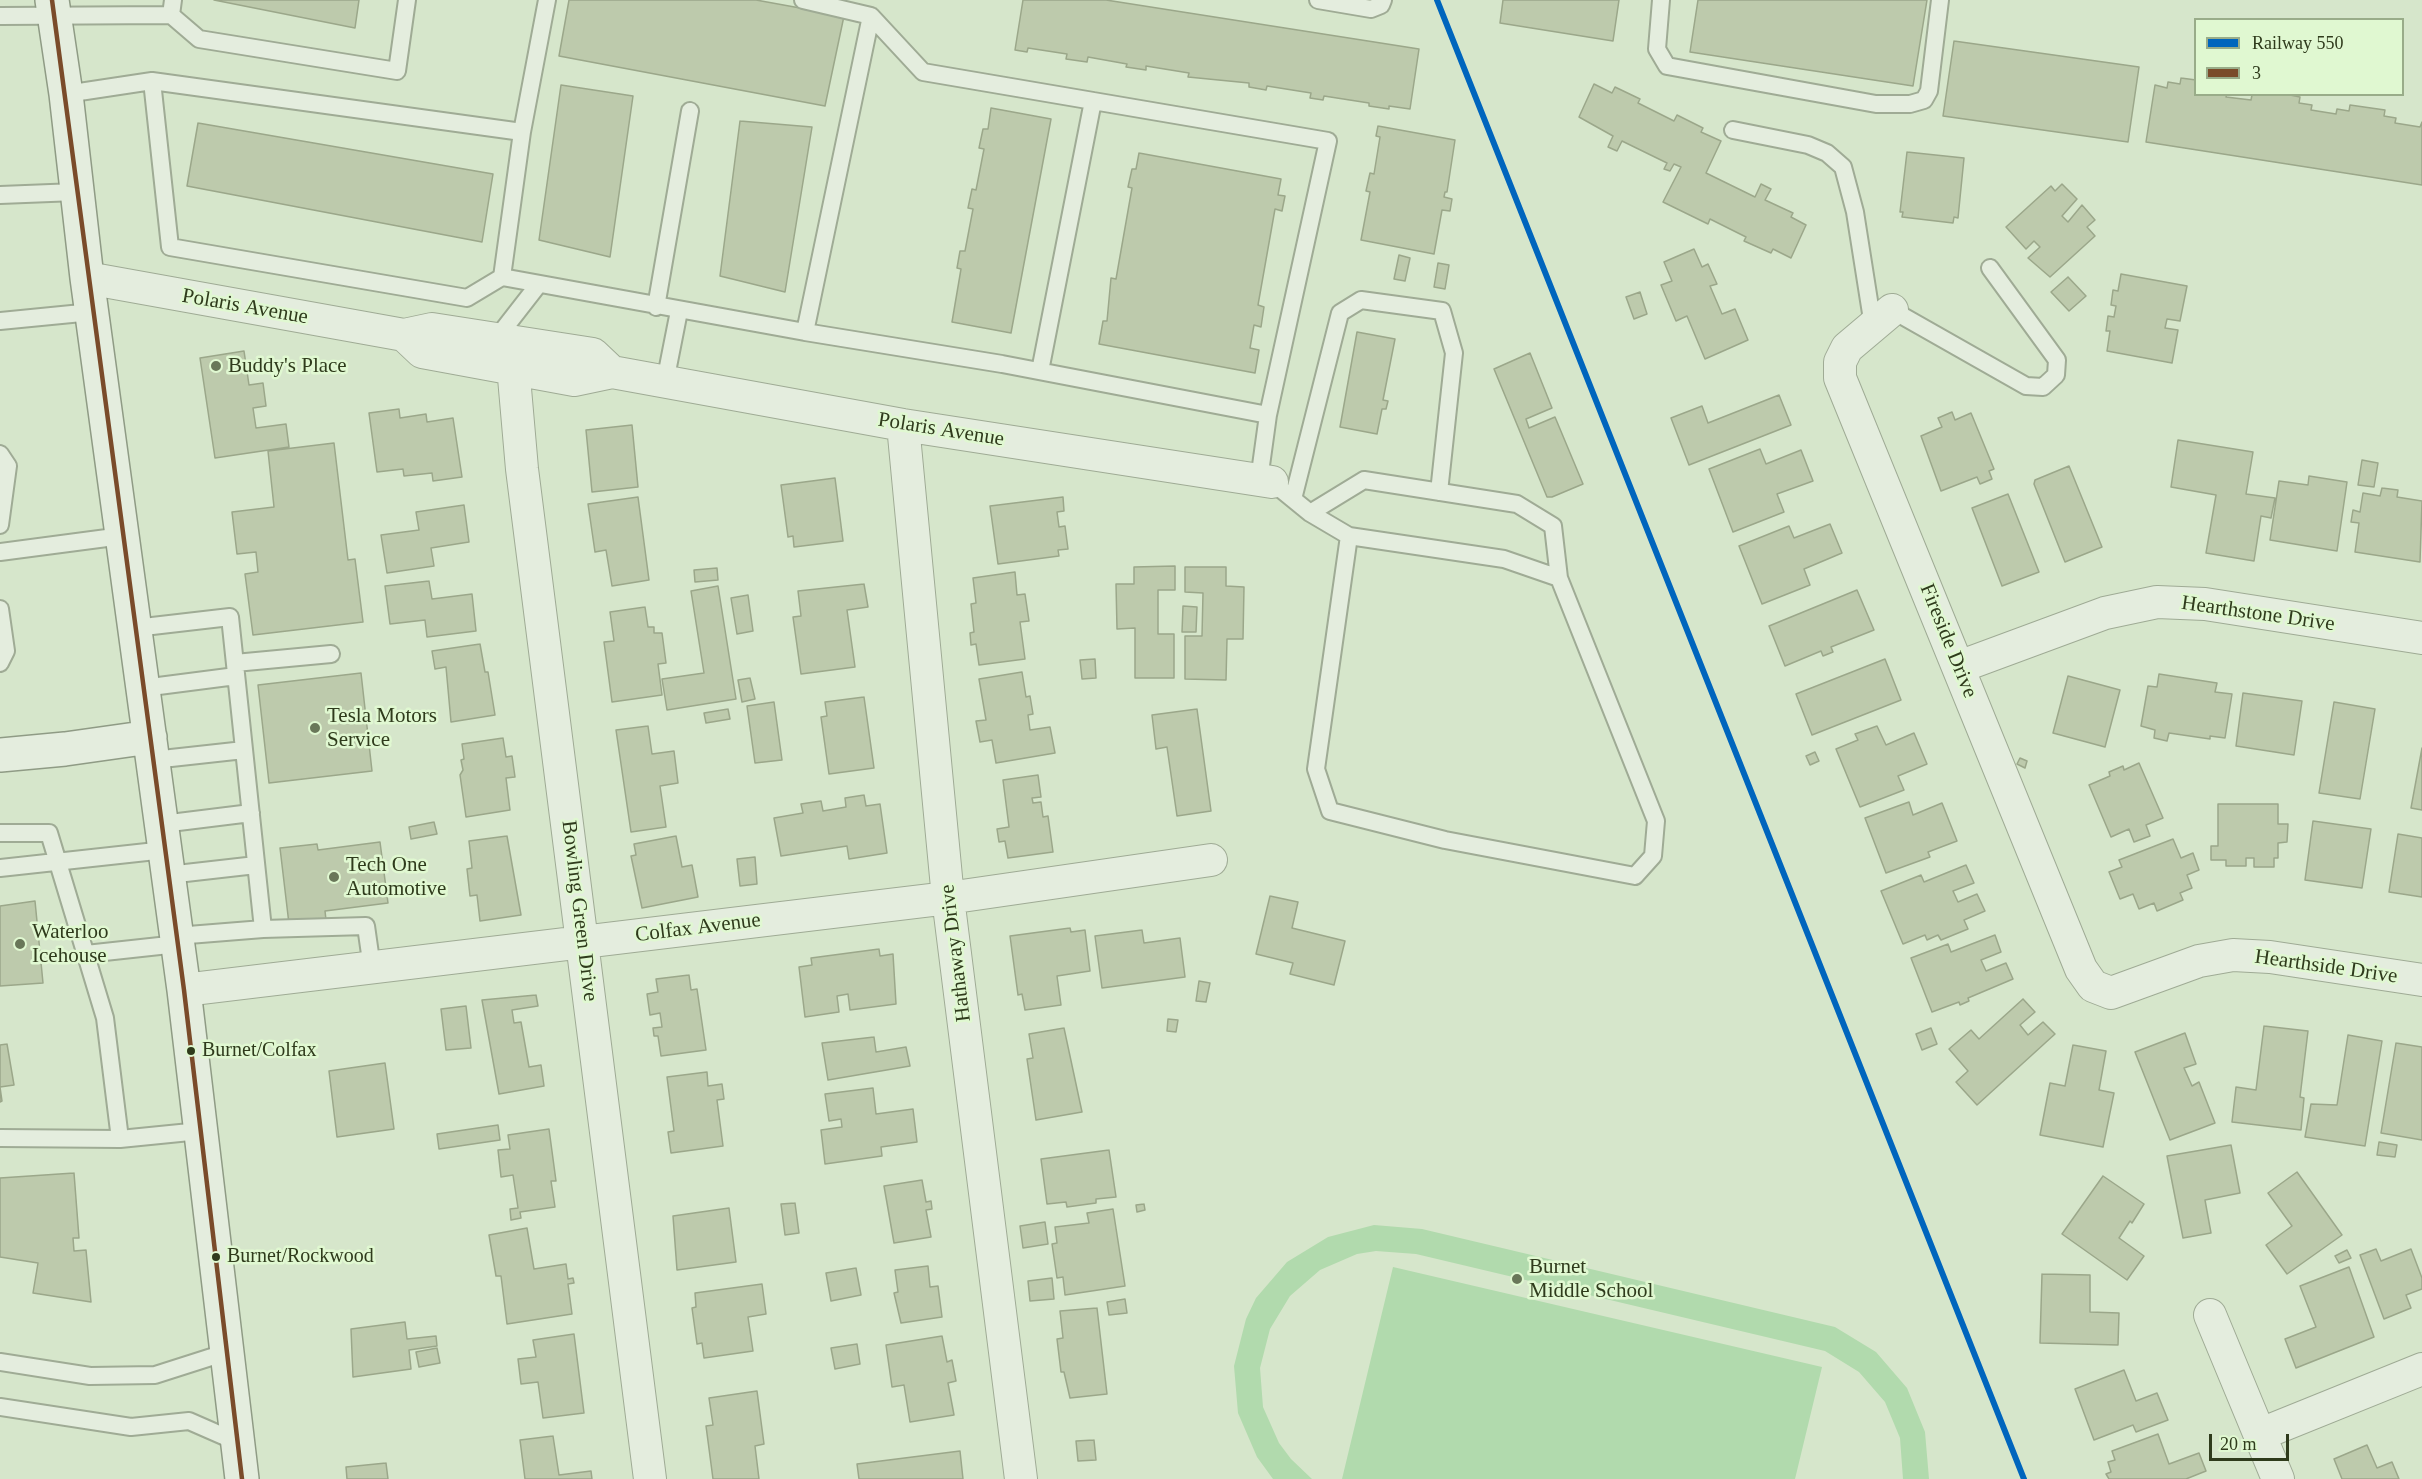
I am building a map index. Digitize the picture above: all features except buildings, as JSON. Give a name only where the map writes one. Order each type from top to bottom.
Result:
[{"type":"main road","points":[[53,8],[66,94],[87,278],[184,990],[242,1479]]},
{"type":"main road","points":[[0,755],[65,749],[151,748]]},
{"type":"street","name":"Polaris Avenue","points":[[87,278],[404,335],[422,352],[507,350],[574,380],[612,372],[903,425],[1275,487]]},
{"type":"street","name":"Fireside Drive","points":[[1882,318],[1847,348],[1840,362],[1840,378],[2081,969],[2093,986]]},
{"type":"street","name":"Bowling Green Drive","points":[[507,350],[650,1479]]},
{"type":"street","name":"Hathaway Drive","points":[[903,425],[948,898],[1021,1479]]},
{"type":"street","name":"Hearthstone Drive","points":[[1959,667],[2105,613],[2157,602],[2205,604],[2422,638]]},
{"type":"street","name":"Colfax Avenue","points":[[184,990],[948,898],[1211,860]]},
{"type":"street","name":"Hearthside Drive","points":[[2093,986],[2111,993],[2199,961],[2233,956],[2270,957],[2422,980]]},
{"type":"street","points":[[2210,1315],[2278,1479]]},
{"type":"street","points":[[2261,1434],[2422,1369]]},
{"type":"lane","points":[[0,16],[53,8],[172,7],[199,39],[397,71],[407,0]]},
{"type":"lane","points":[[502,277],[522,132],[547,0]]},
{"type":"lane","points":[[803,0],[871,16],[923,72],[1328,141],[1268,415],[1275,487],[1310,513],[1349,536],[1504,559],[1559,578]]},
{"type":"lane","points":[[1318,0],[1371,9],[1381,5],[1383,0]]},
{"type":"lane","points":[[1660,0],[1657,49],[1667,66],[1876,104],[1910,104],[1924,100],[1929,91],[1940,0]]},
{"type":"lane","points":[[806,332],[871,16]]},
{"type":"lane","points":[[66,94],[152,81],[522,132]]},
{"type":"lane","points":[[152,81],[170,247],[467,298],[502,277],[656,307],[1040,372],[1268,415]]},
{"type":"lane","points":[[1040,372],[1093,101]]},
{"type":"lane","points":[[656,307],[690,111]]},
{"type":"lane","points":[[1733,130],[1808,145],[1827,153],[1842,167],[1882,318],[2026,386],[2043,387],[2056,375],[2057,360],[1990,268]]},
{"type":"lane","points":[[0,195],[76,192]]},
{"type":"lane","points":[[507,350],[538,285]]},
{"type":"lane","points":[[1275,487],[1340,313],[1361,300],[1442,311],[1454,353],[1439,492]]},
{"type":"lane","points":[[665,382],[679,311]]},
{"type":"lane","points":[[0,321],[92,312]]},
{"type":"lane","points":[[0,454],[8,466],[0,525]]},
{"type":"lane","points":[[1310,513],[1364,480],[1517,504],[1553,526],[1559,578],[1656,821],[1653,855],[1635,876],[1445,840],[1330,811],[1316,769],[1349,536]]},
{"type":"lane","points":[[0,552],[122,536]]},
{"type":"lane","points":[[0,609],[6,651],[0,663]]},
{"type":"lane","points":[[135,628],[230,617],[263,928]]},
{"type":"lane","points":[[143,688],[235,669],[331,654]]},
{"type":"lane","points":[[151,748],[244,750]]},
{"type":"lane","points":[[165,850],[251,813]]},
{"type":"lane","points":[[0,834],[49,833],[105,1018],[120,1139]]},
{"type":"lane","points":[[0,868],[165,850],[256,865]]},
{"type":"lane","points":[[86,954],[263,928],[366,926],[372,968]]},
{"type":"lane","points":[[0,1138],[120,1139],[201,1131]]},
{"type":"lane","points":[[0,1362],[90,1376],[155,1375],[227,1352]]},
{"type":"lane","points":[[0,1407],[131,1427],[189,1421],[237,1442]]},
{"type":"green space","points":[[1374,1225],[1422,1229],[1835,1327],[1876,1352],[1907,1388],[1925,1432],[1929,1479],[1903,1479],[1900,1438],[1885,1402],[1859,1372],[1825,1351],[1416,1254],[1376,1251],[1357,1254],[1320,1270],[1290,1296],[1270,1329],[1260,1368],[1263,1407],[1279,1443],[1291,1459],[1312,1479],[1273,1479],[1257,1457],[1238,1413],[1234,1366],[1246,1319],[1256,1298],[1287,1262],[1328,1237]]},
{"type":"green space","points":[[1393,1267],[1822,1367],[1795,1479],[1342,1479]]},
{"type":"rail line","name":"550","points":[[1437,0],[2024,1479]]},
{"type":"transit line","name":"3","points":[[52,0],[184,990],[242,1479]]},
{"type":"place","name":"Buddy's Place","points":[[216,366]]},
{"type":"place","name":"Tesla Motors Service","points":[[315,728]]},
{"type":"place","name":"Tech One Automotive","points":[[334,877]]},
{"type":"place","name":"Waterloo Icehouse","points":[[20,944]]},
{"type":"place","name":"Burnet/Colfax","points":[[191,1051]]},
{"type":"place","name":"Burnet/Rockwood","points":[[216,1257]]},
{"type":"place","name":"Burnet Middle School","points":[[1517,1279]]}]
